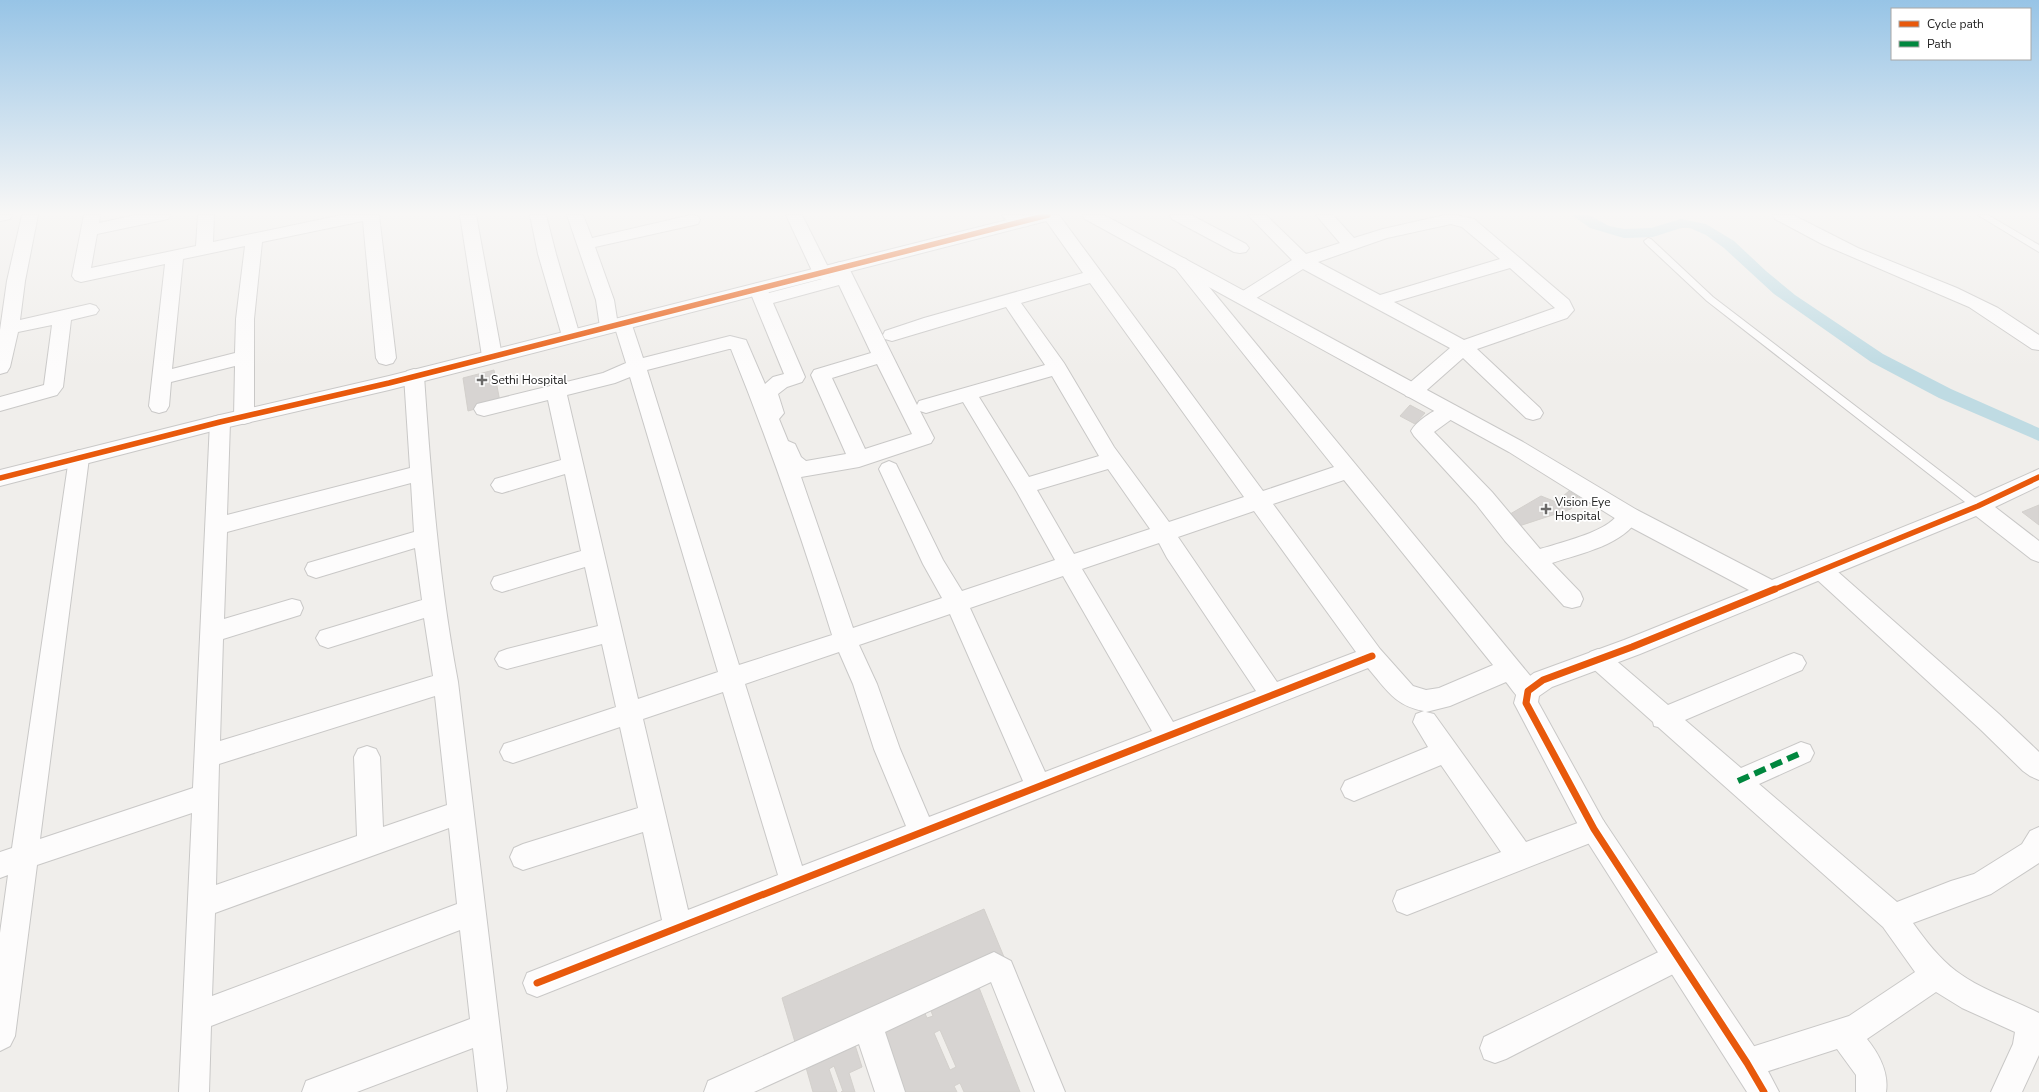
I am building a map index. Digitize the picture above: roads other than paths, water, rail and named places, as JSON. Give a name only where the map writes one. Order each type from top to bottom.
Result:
[{"type":"street","points":[[0,366],[6,336],[8,283],[14,266]]},
{"type":"street","points":[[83,266],[81,276],[128,266]]},
{"type":"street","points":[[160,406],[168,311],[174,266]]},
{"type":"street","points":[[244,417],[246,357],[245,319],[251,266]]},
{"type":"street","points":[[376,266],[386,358]]},
{"type":"street","points":[[477,266],[492,356]]},
{"type":"street","points":[[551,266],[571,336]]},
{"type":"street","points":[[594,266],[616,325],[637,366],[794,883]]},
{"type":"street","points":[[819,266],[822,273]]},
{"type":"street","points":[[0,478],[220,422],[414,376],[616,325],[762,297],[844,275],[871,266]]},
{"type":"street","points":[[1087,266],[1372,656],[1404,693],[1414,699],[1426,701],[1441,698],[1510,669]]},
{"type":"street","points":[[1182,266],[1528,691]]},
{"type":"street","points":[[1185,266],[1516,447],[1629,516],[1770,590]]},
{"type":"street","points":[[1244,298],[1294,266]]},
{"type":"street","points":[[1312,266],[1463,347],[1534,413]]},
{"type":"street","points":[[1379,301],[1497,266]]},
{"type":"street","points":[[1413,391],[1463,347],[1560,314],[1565,310],[1564,304],[1520,266]]},
{"type":"street","points":[[1885,266],[1976,304],[2039,344]]},
{"type":"street","points":[[762,297],[822,273],[844,275]]},
{"type":"street","points":[[844,275],[882,356],[924,438],[859,459],[802,470],[792,461],[767,392],[780,382],[795,377],[821,375],[882,356]]},
{"type":"street","points":[[892,334],[1095,276]]},
{"type":"street","points":[[762,297],[795,377]]},
{"type":"street","points":[[1010,300],[1057,368],[1112,460],[1164,532],[1175,552],[1272,695]]},
{"type":"street","points":[[6,336],[62,316],[90,310]]},
{"type":"street","points":[[0,404],[50,390],[53,387],[62,316]]},
{"type":"street","points":[[484,409],[608,378],[637,366],[730,342],[739,345],[773,428],[815,546],[845,640],[865,684],[887,749],[922,832]]},
{"type":"street","points":[[162,378],[246,357]]},
{"type":"street","points":[[926,406],[1057,368]]},
{"type":"street","points":[[821,375],[859,459]]},
{"type":"street","points":[[414,376],[419,474],[425,537],[446,682],[492,1088]]},
{"type":"street","points":[[556,390],[678,928]]},
{"type":"street","points":[[968,395],[1024,486],[1068,565],[1168,736]]},
{"type":"street","points":[[1450,411],[1421,431],[1484,498],[1572,599]]},
{"type":"street","points":[[194,1092],[220,422]]},
{"type":"street","points":[[0,1036],[79,458]]},
{"type":"street","points":[[1024,486],[1073,473],[1112,460]]},
{"type":"street","points":[[502,485],[573,464]]},
{"type":"street","points":[[889,469],[934,564],[956,602],[1039,787]]},
{"type":"street","points":[[513,752],[1348,471]]},
{"type":"street","points":[[216,526],[419,474]]},
{"type":"street","points":[[1764,1092],[1747,1063],[1594,829],[1526,703],[1528,691],[1542,680],[1598,659],[1978,506],[2039,477]]},
{"type":"street","points":[[1978,506],[2039,553]]},
{"type":"street","points":[[1537,559],[1583,544],[1617,529],[1629,516]]},
{"type":"street","points":[[316,569],[425,537]]},
{"type":"street","points":[[502,583],[594,556]]},
{"type":"street","points":[[1821,570],[1872,618],[1992,724],[2023,756],[2039,768]]},
{"type":"street","points":[[328,638],[434,606]]},
{"type":"street","points":[[211,633],[292,608]]},
{"type":"street","points":[[507,659],[611,632]]},
{"type":"street","points":[[537,983],[1372,656]]},
{"type":"street","points":[[1598,659],[1893,917],[1913,947],[1937,974],[1966,993],[2035,1027],[2028,1046],[2006,1092]]},
{"type":"street","points":[[1664,718],[1794,664]]},
{"type":"street","points":[[207,756],[446,682]]},
{"type":"street","points":[[1425,722],[1521,857]]},
{"type":"street","points":[[1354,789],[1446,751]]},
{"type":"street","points":[[1738,781],[1801,753]]},
{"type":"street","points":[[367,757],[371,844]]},
{"type":"street","points":[[0,865],[205,796]]},
{"type":"street","points":[[201,904],[461,812]]},
{"type":"street","points":[[523,857],[653,816]]},
{"type":"street","points":[[1407,901],[1594,829]]},
{"type":"street","points":[[1893,917],[1951,894],[1981,885],[2031,853],[2039,840]]},
{"type":"street","points":[[196,1017],[472,912]]},
{"type":"street","points":[[1495,1048],[1677,957]]},
{"type":"street","points":[[719,1092],[994,966],[998,967],[1050,1092]]},
{"type":"street","points":[[1747,1063],[1857,1028],[1937,974]]},
{"type":"street","points":[[868,1025],[890,1092]]},
{"type":"street","points":[[317,1092],[485,1028]]},
{"type":"street","points":[[1842,1033],[1870,1068],[1874,1082],[1871,1092]]},
{"type":"lane","points":[[1675,266],[1710,299],[1978,506]]},
{"type":"waterway","points":[[1752,266],[1769,282],[1800,306],[1855,344],[1899,371],[1945,394],[2039,435]]},
{"type":"place","name":"Sethi Hospital","points":[[482,380]]},
{"type":"place","name":"Vision Eye Hospital","points":[[1546,509]]}]
